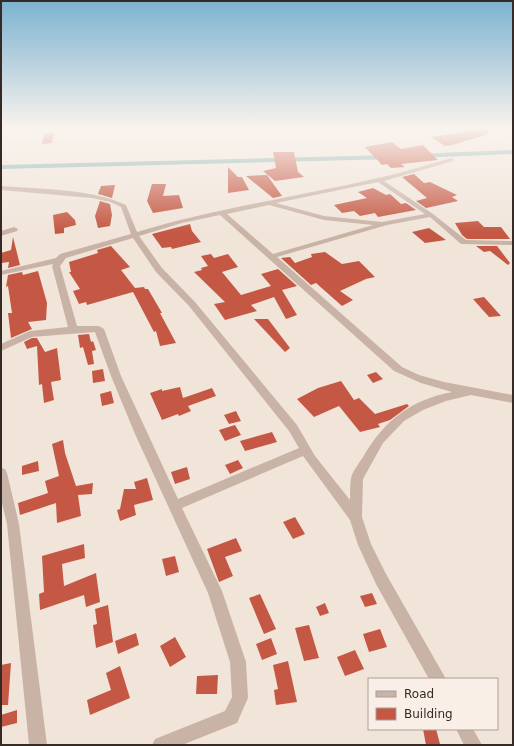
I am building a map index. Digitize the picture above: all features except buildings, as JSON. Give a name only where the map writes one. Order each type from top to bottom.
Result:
[{"type":"street","points":[[73,330],[56,266],[63,256],[181,221],[379,180],[441,163]]},
{"type":"street","points":[[379,180],[431,215],[464,242],[513,243]]},
{"type":"street","points":[[1,188],[92,196],[112,200],[124,206],[135,235],[159,270],[192,304],[294,428],[304,450],[356,517]]},
{"type":"street","points":[[270,203],[324,218],[386,223]]},
{"type":"street","points":[[220,212],[398,369],[436,384],[470,392],[513,399]]},
{"type":"street","points":[[270,257],[386,223],[431,215]]},
{"type":"street","points":[[1,234],[14,229]]},
{"type":"street","points":[[1,273],[59,260]]},
{"type":"street","points":[[1,348],[30,334],[89,328],[99,329],[116,376],[174,506],[215,591],[238,662],[240,698],[231,717],[161,745]]},
{"type":"street","points":[[437,678],[381,579],[365,545],[356,517],[357,478],[378,440],[400,418],[419,407],[444,397],[470,392]]},
{"type":"street","points":[[174,506],[304,450]]},
{"type":"street","points":[[1,473],[13,524],[38,745]]},
{"type":"street","points":[[465,730],[473,745]]},
{"type":"waterway","points":[[1,167],[164,163]]}]
